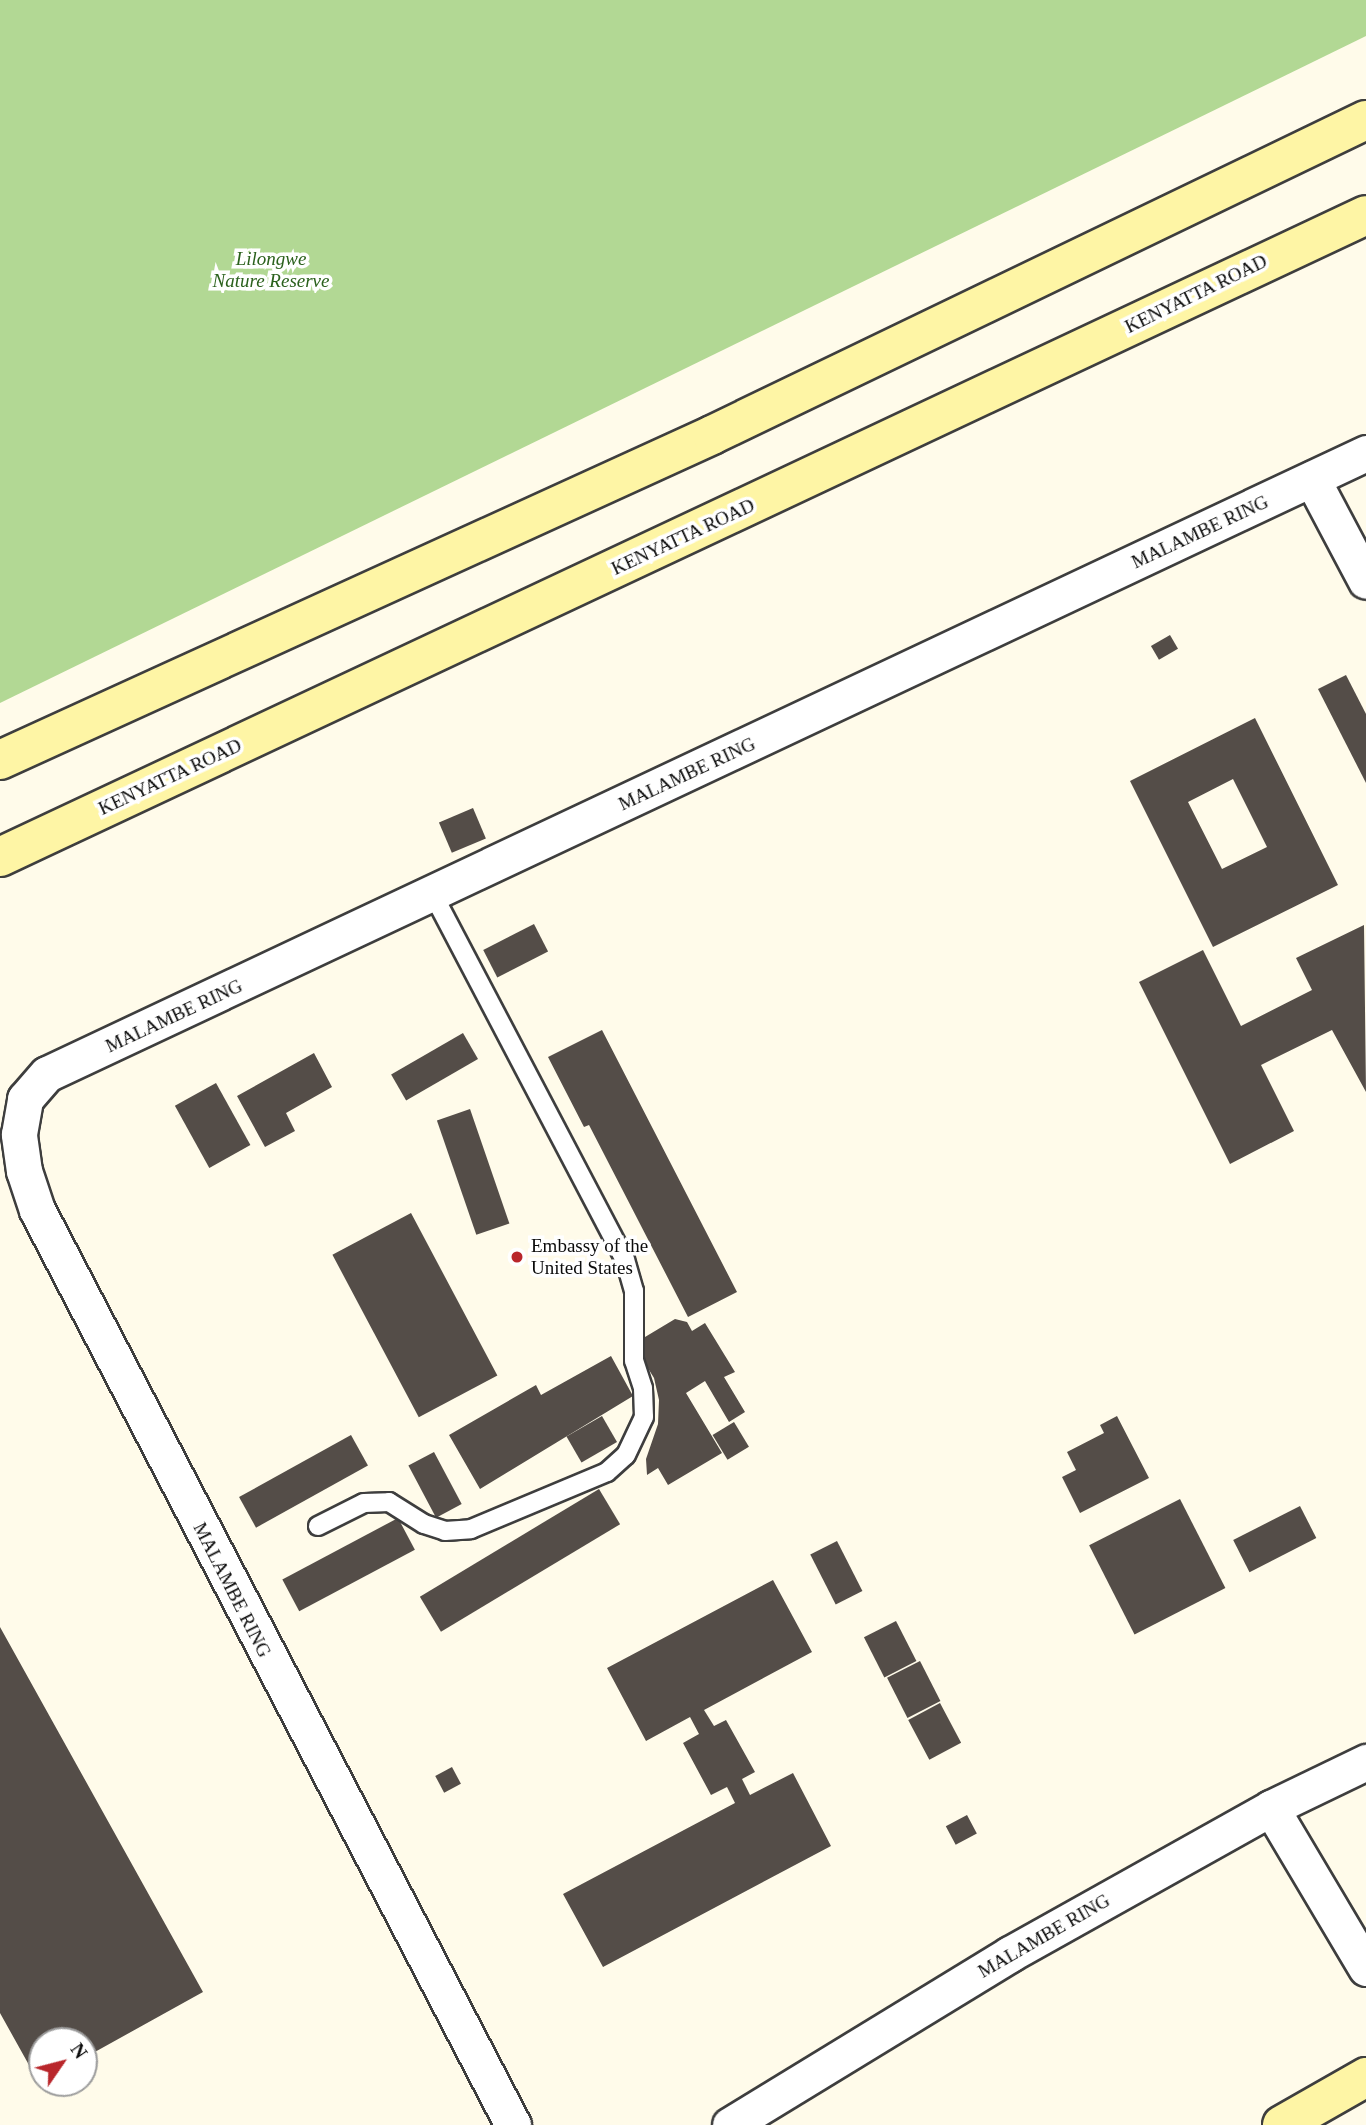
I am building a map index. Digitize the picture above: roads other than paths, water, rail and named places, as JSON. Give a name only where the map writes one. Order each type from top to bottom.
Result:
[{"type":"main road","points":[[0,760],[712,435],[1366,120]]},
{"type":"main road","name":"KENYATTA ROAD","points":[[0,857],[1366,215]]},
{"type":"main road","points":[[1290,2123],[1366,2077]]},
{"type":"street","name":"MALAMBE RING","points":[[513,2125],[37,1210],[24,1171],[19,1134],[25,1099],[47,1074],[1366,453]]},
{"type":"street","points":[[1312,479],[1366,581]]},
{"type":"street","name":"MALAMBE RING","points":[[730,2125],[1010,1954],[1271,1808],[1366,1762]]},
{"type":"street","points":[[1271,1808],[1366,1968]]},
{"type":"lane","points":[[318,1526],[364,1503],[388,1502],[424,1524],[445,1531],[471,1529],[607,1472],[626,1455],[644,1417],[643,1388],[634,1361],[634,1291],[625,1260],[433,894]]},
{"type":"place","name":"Embassy of the United States","points":[[517,1257]]},
{"type":"park label","name":"Lilongwe Nature Reserve","points":[[271,270]]}]
